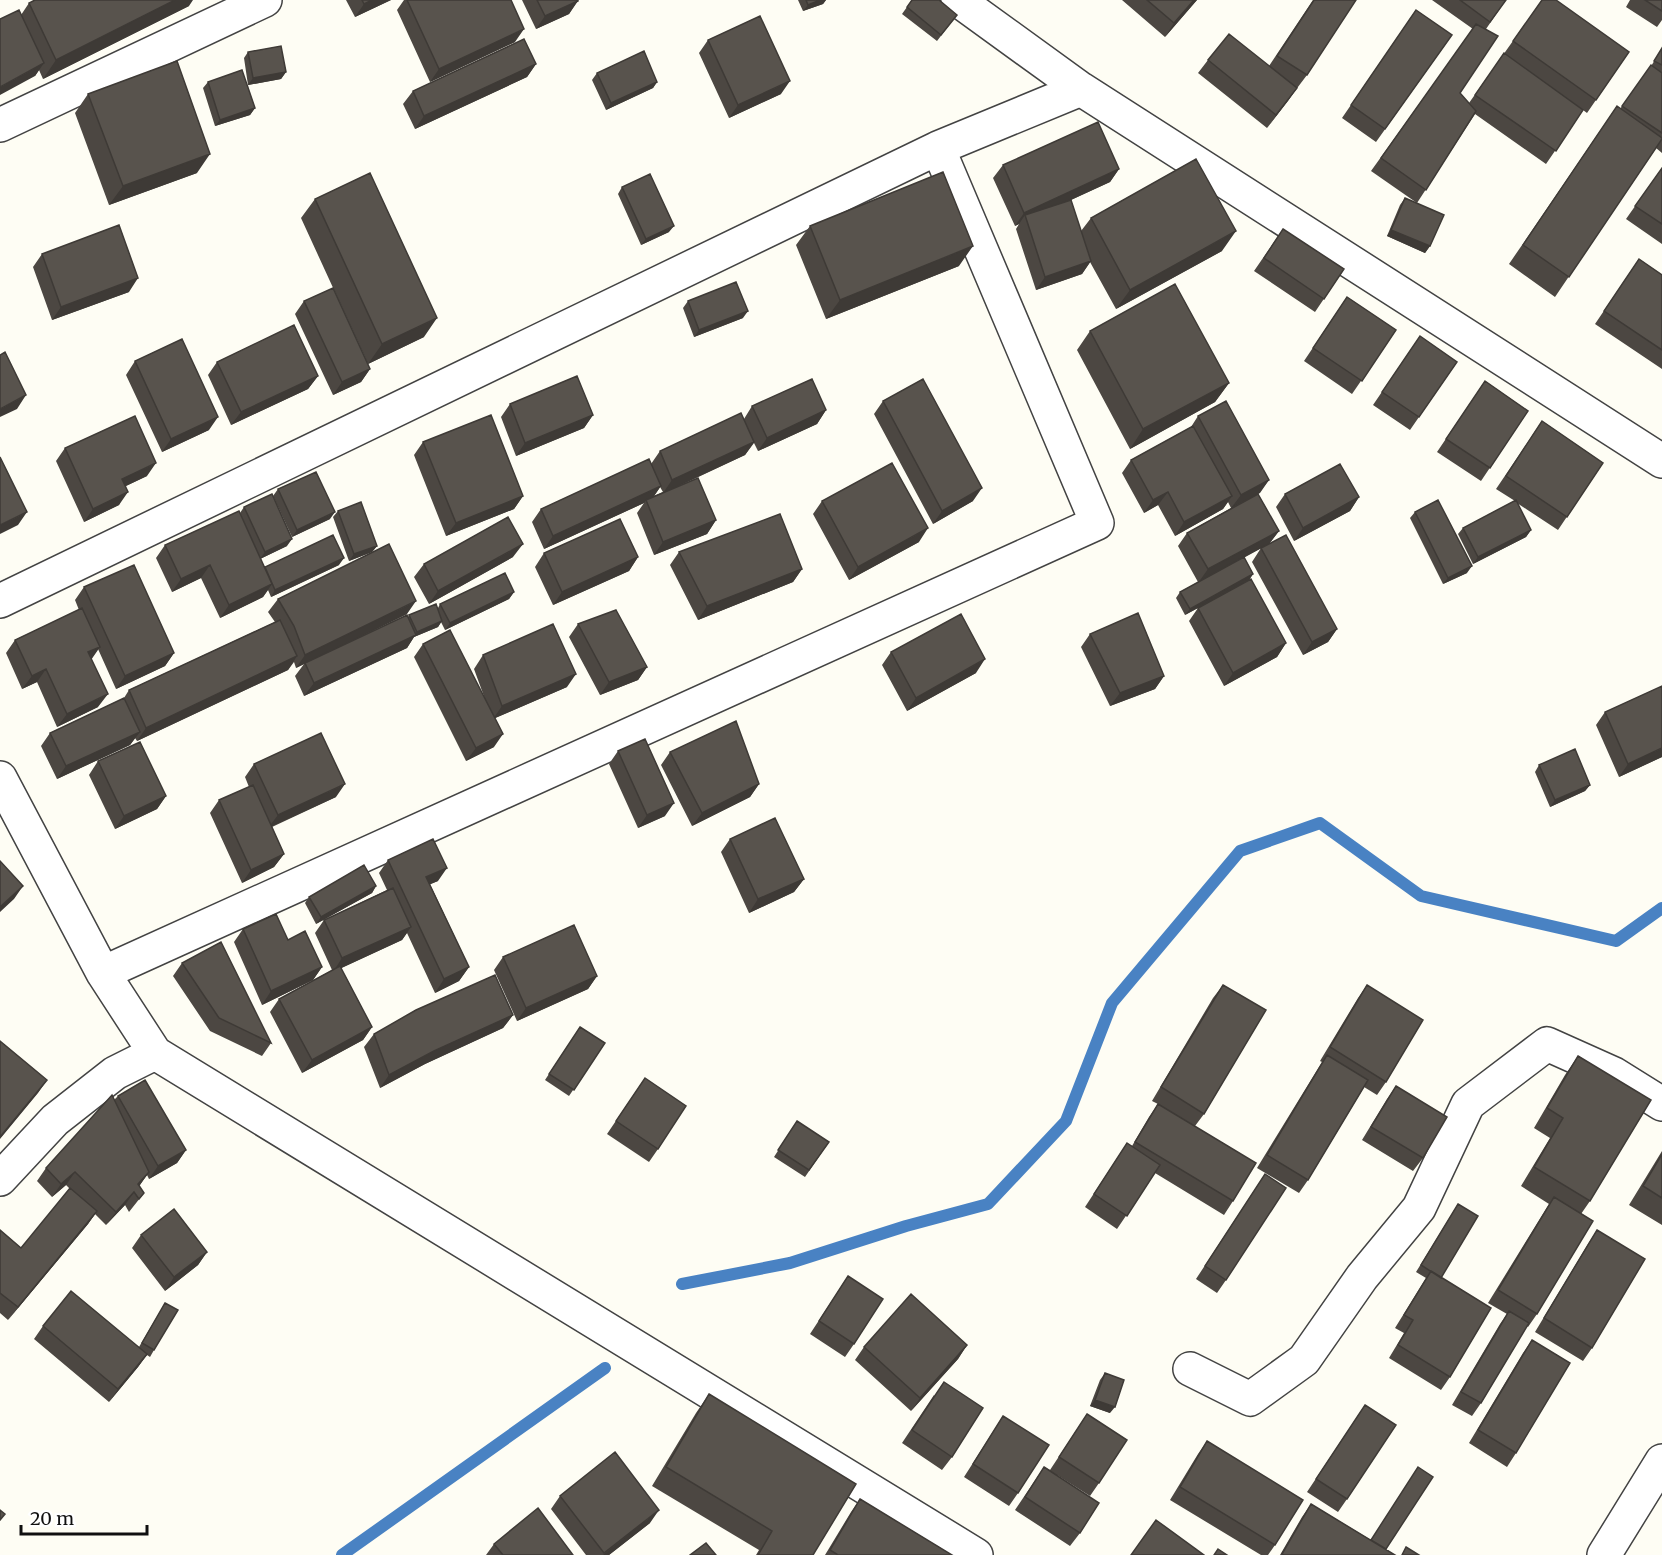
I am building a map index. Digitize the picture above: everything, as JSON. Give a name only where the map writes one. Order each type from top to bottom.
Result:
[{"type":"street","points":[[0,125],[265,0]]},
{"type":"street","points":[[958,0],[1082,89],[1662,461]]},
{"type":"street","points":[[0,601],[938,148],[1082,89]]},
{"type":"street","points":[[103,973],[1097,523],[938,148]]},
{"type":"street","points":[[0,778],[103,973],[155,1053],[976,1555]]},
{"type":"street","points":[[1190,1369],[1250,1399],[1304,1360],[1362,1277],[1419,1208],[1468,1104],[1547,1044],[1614,1074],[1662,1104]]},
{"type":"street","points":[[0,1179],[56,1120],[115,1073],[155,1053]]},
{"type":"street","points":[[1604,1555],[1662,1461]]},
{"type":"building","points":[[35,0],[175,0],[56,60],[29,3]]},
{"type":"building","points":[[407,0],[511,0],[524,29],[439,69]]},
{"type":"building","points":[[537,0],[578,0],[578,1],[545,16]]},
{"type":"building","points":[[806,0],[820,0],[808,5]]},
{"type":"building","points":[[912,0],[939,0],[957,15],[941,35],[907,7]]},
{"type":"building","points":[[1147,0],[1194,0],[1174,23]]},
{"type":"building","points":[[1314,0],[1356,0],[1307,75],[1277,56]]},
{"type":"building","points":[[1460,0],[1506,0],[1490,22]]},
{"type":"building","points":[[1542,0],[1556,0],[1629,52],[1596,100],[1513,41]]},
{"type":"building","points":[[1645,0],[1662,0],[1662,11]]},
{"type":"building","points":[[19,10],[44,63],[0,87],[0,19]]},
{"type":"building","points":[[1416,10],[1452,35],[1385,129],[1351,105]]},
{"type":"building","points":[[760,16],[790,81],[738,105],[708,40]]},
{"type":"building","points":[[1476,24],[1498,36],[1460,93],[1476,111],[1426,190],[1381,158]]},
{"type":"building","points":[[1229,34],[1297,88],[1276,115],[1208,60]]},
{"type":"building","points":[[524,39],[536,64],[424,116],[413,91]]},
{"type":"building","points":[[281,46],[286,72],[253,78],[248,52]]},
{"type":"building","points":[[1662,48],[1662,65],[1654,61]]},
{"type":"building","points":[[644,51],[657,82],[611,103],[597,73]]},
{"type":"building","points":[[1504,53],[1583,110],[1556,151],[1475,95]]},
{"type":"building","points":[[177,61],[210,154],[123,186],[88,94]]},
{"type":"building","points":[[1651,65],[1662,73],[1662,133],[1622,106]]},
{"type":"building","points":[[242,70],[255,108],[220,120],[208,82]]},
{"type":"building","points":[[1617,106],[1662,139],[1569,277],[1523,245]]},
{"type":"building","points":[[1098,122],[1119,169],[1024,213],[1003,165]]},
{"type":"building","points":[[1196,159],[1236,231],[1130,290],[1091,218]]},
{"type":"building","points":[[1662,168],[1662,224],[1635,206]]},
{"type":"building","points":[[943,172],[973,246],[840,300],[810,226]]},
{"type":"building","points":[[370,173],[437,318],[382,344],[315,199]]},
{"type":"building","points":[[650,174],[674,226],[646,239],[622,187]]},
{"type":"building","points":[[1405,198],[1444,215],[1430,246],[1391,230]]},
{"type":"building","points":[[1071,200],[1091,261],[1045,277],[1025,215]]},
{"type":"building","points":[[119,225],[138,278],[61,307],[42,254]]},
{"type":"building","points":[[1283,229],[1344,269],[1324,299],[1264,258]]},
{"type":"building","points":[[1639,259],[1662,275],[1662,350],[1604,311]]},
{"type":"building","points":[[736,282],[748,311],[699,330],[688,301]]},
{"type":"building","points":[[1175,284],[1229,383],[1143,429],[1090,331]]},
{"type":"building","points":[[333,288],[370,369],[342,382],[304,301]]},
{"type":"building","points":[[1347,297],[1396,330],[1362,381],[1313,348]]},
{"type":"building","points":[[294,325],[318,376],[241,412],[217,362]]},
{"type":"building","points":[[1420,336],[1457,362],[1419,417],[1382,392]]},
{"type":"building","points":[[182,339],[218,417],[171,439],[135,361]]},
{"type":"building","points":[[5,352],[26,395],[0,409],[0,355]]},
{"type":"building","points":[[577,376],[593,415],[525,443],[510,404]]},
{"type":"building","points":[[812,379],[826,410],[767,438],[752,406]]},
{"type":"building","points":[[923,379],[982,488],[942,511],[883,401]]},
{"type":"building","points":[[1485,381],[1528,411],[1490,468],[1446,439]]},
{"type":"building","points":[[1226,401],[1269,480],[1241,495],[1198,416]]},
{"type":"building","points":[[741,413],[754,442],[672,480],[660,451]]},
{"type":"building","points":[[491,415],[523,496],[456,523],[423,442]]},
{"type":"building","points":[[135,416],[156,463],[122,479],[128,492],[93,509],[65,448]]},
{"type":"building","points":[[1542,421],[1603,463],[1567,517],[1506,476]]},
{"type":"building","points":[[1193,426],[1232,496],[1184,522],[1168,492],[1153,500],[1131,460]]},
{"type":"building","points":[[0,457],[27,512],[0,525]]},
{"type":"building","points":[[649,459],[661,486],[553,536],[541,509]]},
{"type":"building","points":[[892,463],[928,528],[858,567],[822,501]]},
{"type":"building","points":[[1340,464],[1359,497],[1303,528],[1285,494]]},
{"type":"building","points":[[316,472],[335,512],[297,530],[278,489]]},
{"type":"building","points":[[698,478],[716,520],[663,542],[646,500]]},
{"type":"building","points":[[272,494],[292,539],[265,552],[244,507]]},
{"type":"building","points":[[1258,494],[1279,531],[1208,569],[1187,533]]},
{"type":"building","points":[[1438,500],[1472,566],[1448,578],[1415,512]]},
{"type":"building","points":[[1516,500],[1531,530],[1478,557],[1463,528]]},
{"type":"building","points":[[361,502],[377,546],[354,554],[338,511]]},
{"type":"building","points":[[239,511],[272,584],[229,605],[210,565],[181,579],[165,545]]},
{"type":"building","points":[[780,514],[802,569],[707,606],[679,552]]},
{"type":"building","points":[[508,517],[523,544],[438,591],[424,564]]},
{"type":"building","points":[[620,519],[638,557],[562,592],[544,553]]},
{"type":"building","points":[[333,535],[344,558],[275,590],[265,567]]},
{"type":"building","points":[[1286,535],[1337,629],[1312,642],[1261,548]]},
{"type":"building","points":[[389,544],[416,601],[305,655],[294,626],[278,599]]},
{"type":"building","points":[[1244,557],[1253,574],[1190,609],[1180,592]]},
{"type":"building","points":[[134,565],[174,653],[125,676],[84,587]]},
{"type":"building","points":[[505,573],[514,592],[450,623],[440,604]]},
{"type":"building","points":[[1251,579],[1286,643],[1233,673],[1198,608]]},
{"type":"building","points":[[436,604],[442,621],[417,632],[409,615]]},
{"type":"building","points":[[82,608],[100,647],[88,652],[108,694],[67,714],[46,669],[32,676],[15,640]]},
{"type":"building","points":[[616,610],[647,667],[609,682],[578,624]]},
{"type":"building","points":[[1138,613],[1164,676],[1120,693],[1090,634]]},
{"type":"building","points":[[961,614],[985,659],[916,698],[891,652]]},
{"type":"building","points":[[407,615],[416,635],[314,683],[305,663]]},
{"type":"building","points":[[280,620],[297,656],[146,728],[129,690]]},
{"type":"building","points":[[553,624],[576,674],[502,706],[483,655]]},
{"type":"building","points":[[450,630],[503,734],[476,748],[423,644]]},
{"type":"building","points":[[1662,686],[1662,748],[1628,764],[1605,712]]},
{"type":"building","points":[[124,698],[140,732],[66,766],[50,733]]},
{"type":"building","points":[[736,721],[759,784],[702,813],[670,752]]},
{"type":"building","points":[[321,733],[345,784],[278,815],[254,764]]},
{"type":"building","points":[[645,739],[674,803],[647,815],[618,751]]},
{"type":"building","points":[[140,742],[166,796],[124,816],[98,761]]},
{"type":"building","points":[[1575,749],[1590,785],[1555,800],[1539,765]]},
{"type":"building","points":[[253,785],[284,854],[251,870],[219,800]]},
{"type":"building","points":[[775,818],[804,879],[758,899],[730,839]]},
{"type":"building","points":[[433,839],[447,868],[426,877],[469,967],[444,979],[388,860]]},
{"type":"building","points":[[0,861],[23,886],[0,907]]},
{"type":"building","points":[[364,865],[376,886],[321,917],[309,897]]},
{"type":"building","points":[[393,888],[411,927],[342,958],[324,920]]},
{"type":"building","points":[[276,914],[288,940],[305,931],[322,967],[271,991],[243,929]]},
{"type":"building","points":[[574,925],[597,976],[526,1008],[503,957]]},
{"type":"building","points":[[221,942],[271,1043],[219,1018],[182,963]]},
{"type":"building","points":[[340,966],[372,1027],[312,1060],[279,999]]},
{"type":"building","points":[[495,975],[513,1015],[434,1051],[389,1075],[374,1034],[416,1010]]},
{"type":"building","points":[[1223,985],[1266,1010],[1204,1114],[1161,1087]]},
{"type":"building","points":[[1367,985],[1423,1020],[1386,1082],[1330,1047]]},
{"type":"building","points":[[580,1027],[605,1043],[574,1090],[549,1074]]},
{"type":"building","points":[[0,1041],[47,1080],[0,1137]]},
{"type":"building","points":[[1327,1055],[1368,1080],[1308,1180],[1267,1155]]},
{"type":"building","points":[[1578,1056],[1651,1100],[1590,1201],[1534,1167],[1563,1118],[1547,1108]]},
{"type":"building","points":[[645,1078],[686,1106],[658,1149],[616,1121]]},
{"type":"building","points":[[145,1080],[186,1150],[158,1166],[118,1096]]},
{"type":"building","points":[[1396,1086],[1447,1117],[1423,1158],[1371,1127]]},
{"type":"building","points":[[112,1095],[149,1172],[138,1184],[144,1193],[139,1199],[134,1192],[116,1212],[75,1172],[61,1184],[46,1168]]},
{"type":"building","points":[[1158,1104],[1256,1163],[1233,1201],[1135,1142]]},
{"type":"building","points":[[797,1121],[829,1142],[809,1170],[778,1150]]},
{"type":"building","points":[[1127,1143],[1160,1165],[1127,1216],[1094,1194]]},
{"type":"building","points":[[1662,1154],[1662,1198],[1643,1186]]},
{"type":"building","points":[[1265,1174],[1286,1188],[1226,1280],[1205,1266]]},
{"type":"building","points":[[70,1188],[97,1211],[18,1307],[0,1293],[0,1230],[21,1248]]},
{"type":"building","points":[[1554,1197],[1593,1221],[1537,1314],[1498,1290]]},
{"type":"building","points":[[1458,1204],[1478,1216],[1441,1278],[1421,1265]]},
{"type":"building","points":[[174,1209],[207,1252],[174,1277],[141,1235]]},
{"type":"building","points":[[1597,1230],[1645,1259],[1592,1348],[1544,1318]]},
{"type":"building","points":[[1431,1271],[1491,1308],[1450,1377],[1398,1345],[1413,1320],[1404,1315]]},
{"type":"building","points":[[848,1276],[883,1299],[854,1344],[819,1321]]},
{"type":"building","points":[[71,1291],[147,1354],[118,1389],[43,1326]]},
{"type":"building","points":[[911,1294],[967,1345],[920,1398],[864,1347]]},
{"type":"building","points":[[165,1303],[178,1310],[154,1350],[142,1343]]},
{"type":"building","points":[[1509,1311],[1529,1323],[1481,1403],[1461,1392]]},
{"type":"building","points":[[1532,1340],[1570,1363],[1516,1453],[1478,1430]]},
{"type":"building","points":[[1105,1373],[1124,1380],[1115,1407],[1095,1400]]},
{"type":"building","points":[[944,1382],[983,1408],[952,1457],[912,1430]]},
{"type":"building","points":[[709,1394],[856,1484],[813,1555],[758,1555],[772,1531],[666,1467]]},
{"type":"building","points":[[1365,1405],[1396,1425],[1347,1499],[1316,1479]]},
{"type":"building","points":[[1087,1414],[1127,1440],[1099,1483],[1059,1457]]},
{"type":"building","points":[[1003,1416],[1049,1445],[1018,1493],[973,1464]]},
{"type":"building","points":[[1207,1441],[1303,1500],[1275,1545],[1180,1487]]},
{"type":"building","points":[[615,1452],[659,1510],[604,1553],[560,1496]]},
{"type":"building","points":[[1044,1467],[1099,1503],[1080,1533],[1025,1497]]},
{"type":"building","points":[[1418,1467],[1433,1477],[1386,1549],[1371,1540]]},
{"type":"building","points":[[860,1499],[952,1555],[838,1555],[830,1550]]},
{"type":"building","points":[[1311,1504],[1395,1555],[1282,1554]]},
{"type":"building","points":[[538,1508],[573,1555],[503,1555],[494,1544]]},
{"type":"building","points":[[0,1510],[5,1514],[0,1520]]},
{"type":"building","points":[[1156,1520],[1204,1555],[1131,1555]]},
{"type":"building","points":[[706,1543],[716,1555],[690,1555]]},
{"type":"building","points":[[1406,1547],[1419,1555],[1402,1555]]},
{"type":"building","points":[[1218,1549],[1227,1555],[1214,1555]]},
{"type":"waterway","points":[[682,1284],[790,1263],[906,1226],[988,1204],[1066,1121],[1112,1003],[1240,851],[1320,823],[1421,896],[1616,941],[1662,908]]},
{"type":"waterway","points":[[342,1555],[605,1368]]}]
